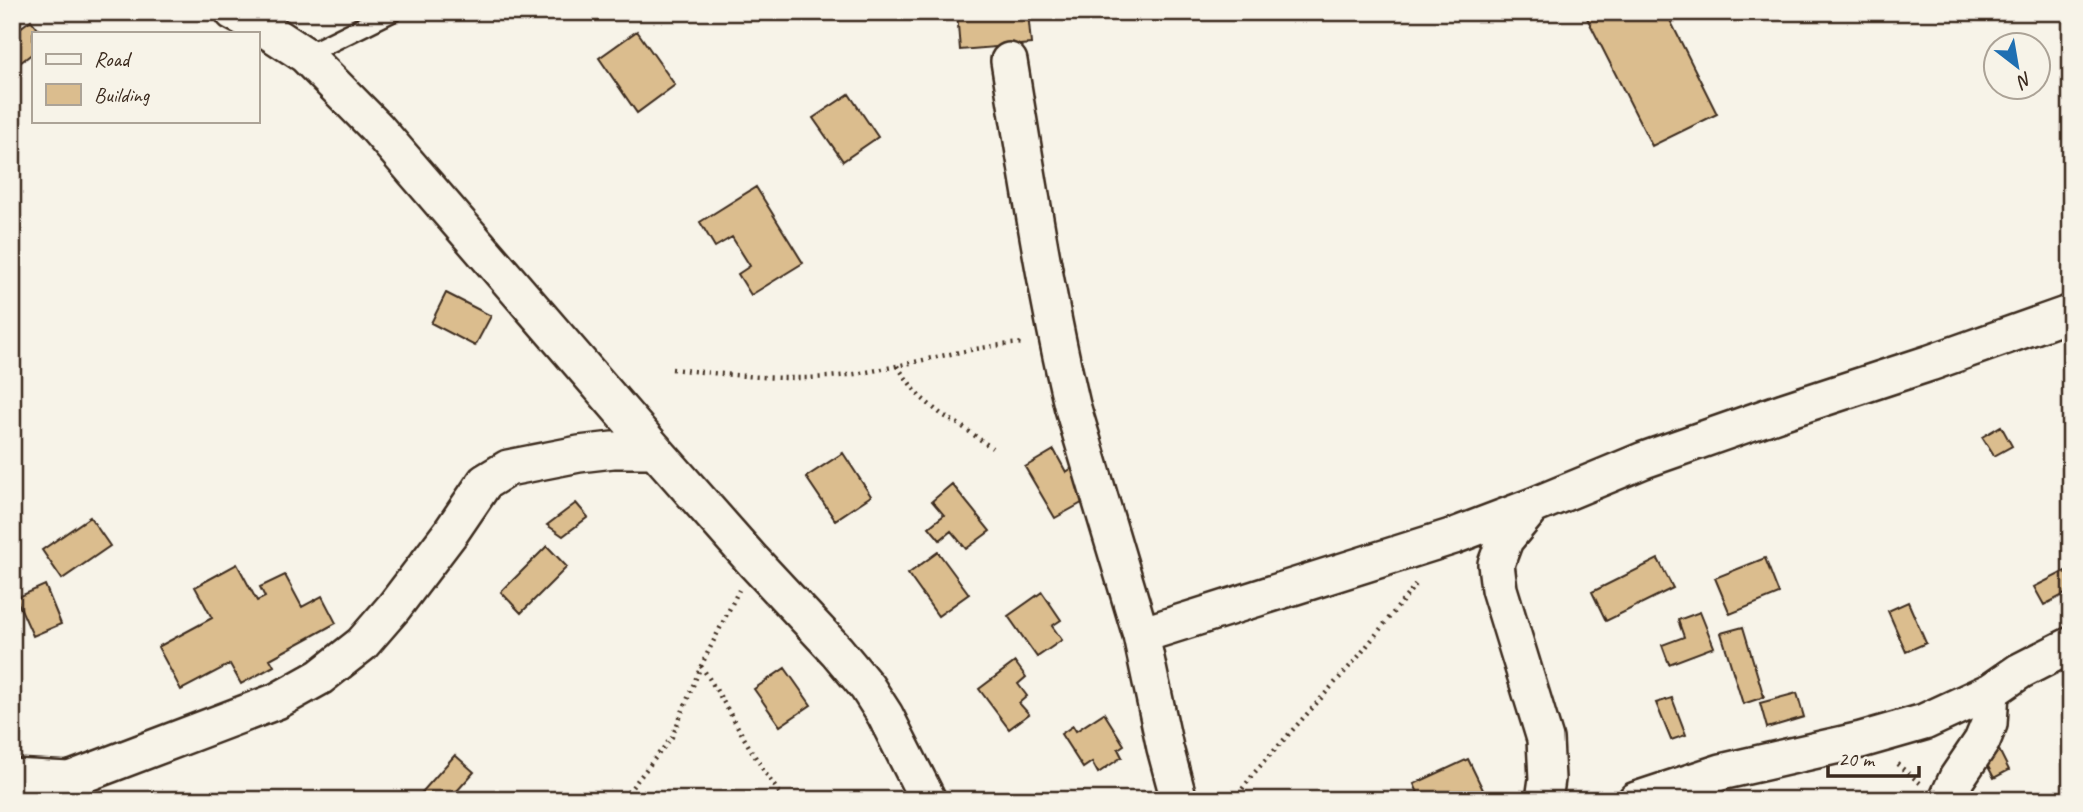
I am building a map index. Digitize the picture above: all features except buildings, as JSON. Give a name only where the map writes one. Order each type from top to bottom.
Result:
[{"type":"street","points":[[233,12],[304,55],[376,127],[655,450],[867,687],[885,715],[928,800]]},
{"type":"street","points":[[1009,61],[1057,342],[1072,405],[1141,635],[1165,748],[1180,800]]},
{"type":"street","points":[[1141,635],[1454,536],[1644,460],[2071,313]]},
{"type":"street","points":[[12,777],[69,779],[277,701],[320,677],[362,644],[451,532],[485,482],[508,468],[579,454],[613,450],[655,450]]},
{"type":"street","points":[[1532,506],[1504,540],[1496,564],[1499,589],[1545,739],[1547,779],[1544,800]]},
{"type":"street","points":[[1636,800],[1721,772],[1861,740],[1924,722],[1991,691],[2020,671],[2071,645]]},
{"type":"street","points":[[1935,793],[1957,778],[1982,741],[1989,724],[1991,691]]},
{"type":"lane","points":[[304,55],[391,12]]},
{"type":"path","points":[[672,369],[797,379],[854,374],[999,344],[1057,342]]},
{"type":"path","points":[[897,366],[919,396],[992,448]]},
{"type":"path","points":[[616,800],[629,791],[672,737],[701,666],[753,561]]},
{"type":"path","points":[[1234,800],[1255,772],[1358,657],[1422,576]]},
{"type":"path","points":[[701,666],[751,752],[785,800]]},
{"type":"path","points":[[1861,740],[1935,793]]}]
